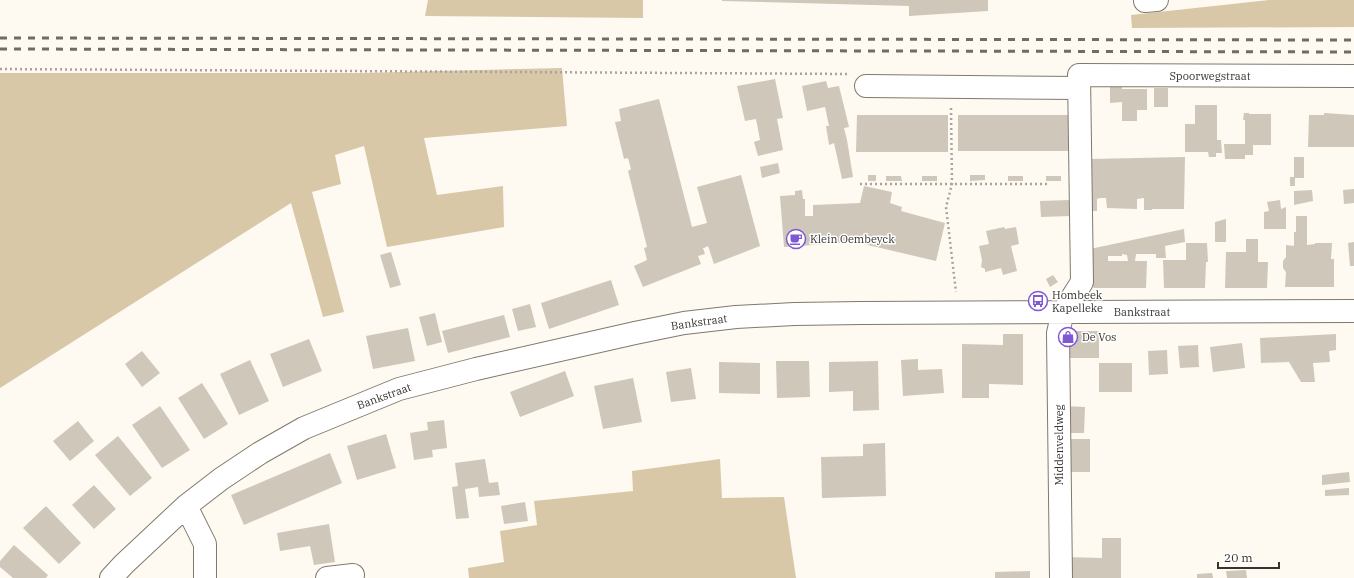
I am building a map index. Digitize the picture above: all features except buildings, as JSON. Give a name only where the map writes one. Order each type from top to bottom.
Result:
[{"type":"street","name":"Spoorwegstraat","points":[[1063,312],[1082,282],[1079,75],[1354,76]]},
{"type":"street","points":[[859,80],[948,86],[1079,88]]},
{"type":"street","name":"Middenveldweg","points":[[1061,578],[1058,333],[1063,312]]},
{"type":"street","name":"Bankstraat","points":[[111,578],[186,506],[220,479],[260,453],[304,428],[399,389],[635,333],[684,323],[736,317],[794,314],[1354,312]]},
{"type":"street","points":[[186,506],[205,544],[205,578]]},
{"type":"street","points":[[327,578],[353,575]]},
{"type":"path","points":[[0,69],[859,80]]},
{"type":"path","points":[[948,86],[952,115],[952,184],[946,207],[959,313]]},
{"type":"path","points":[[860,184],[1050,184]]},
{"type":"shaded area","points":[[428,0],[643,0],[643,18],[425,16]]},
{"type":"shaded area","points":[[1269,0],[1354,0],[1354,27],[1132,28],[1131,15]]},
{"type":"shaded area","points":[[562,68],[567,126],[424,138],[437,195],[503,186],[504,227],[387,247],[364,146],[335,155],[341,184],[312,192],[344,312],[323,317],[291,203],[0,388],[0,73],[362,73]]},
{"type":"shaded area","points":[[720,459],[722,498],[784,497],[796,578],[469,578],[468,568],[504,562],[500,531],[537,525],[534,501],[633,491],[632,471]]},
{"type":"railway","points":[[0,38],[1354,40]]},
{"type":"railway","points":[[0,49],[1354,52]]},
{"type":"place","name":"Klein Oembeyck","points":[[796,239]]},
{"type":"place","name":"Hombeek Kapelleke","points":[[1038,301]]},
{"type":"place","name":"De Vos","points":[[1068,337]]}]
